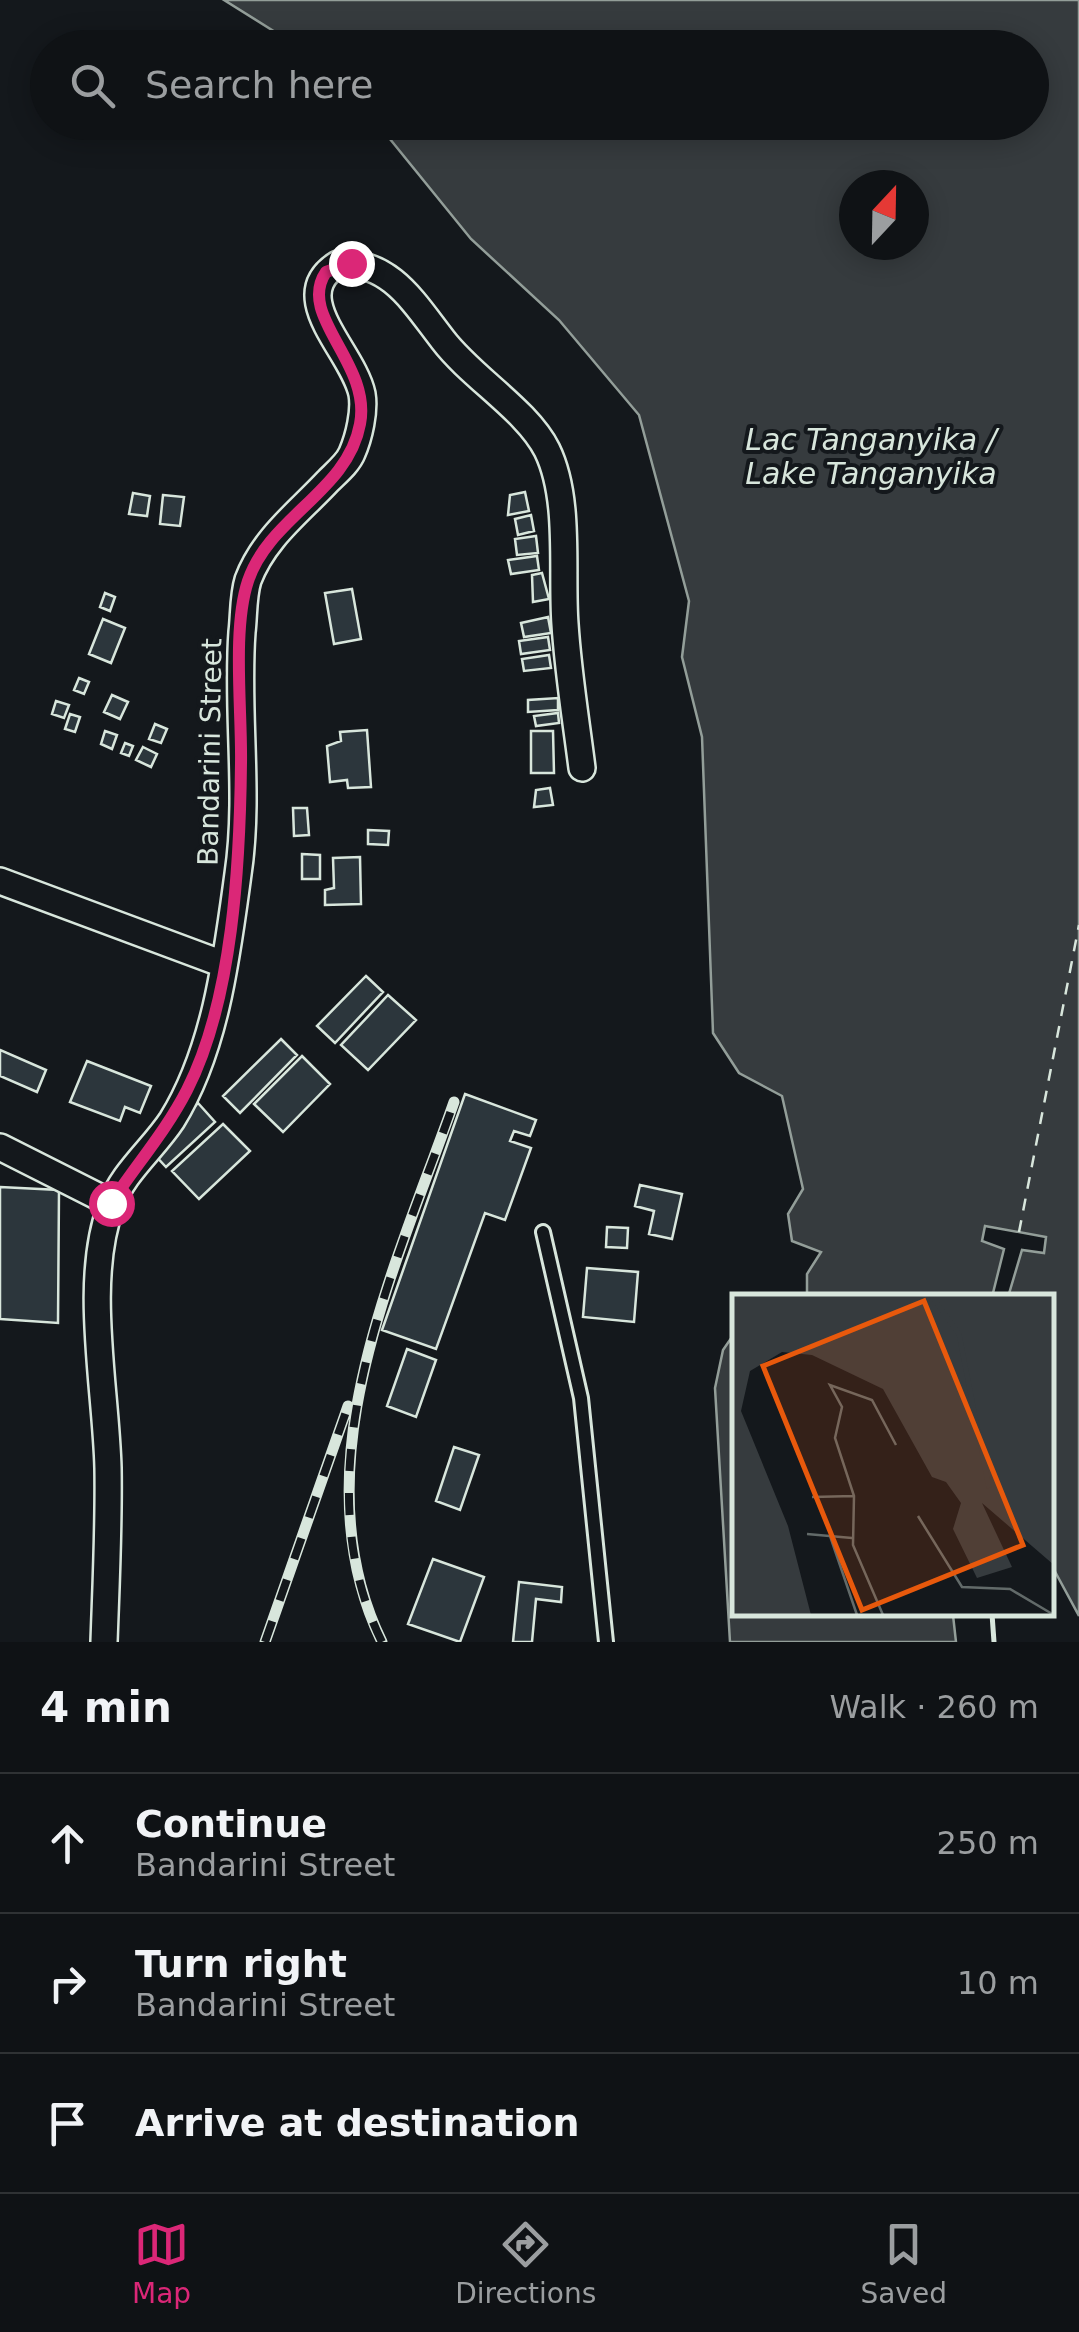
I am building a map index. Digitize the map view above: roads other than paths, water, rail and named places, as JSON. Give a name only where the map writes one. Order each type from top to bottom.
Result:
[{"type":"street","name":"Bandarini Street","points":[[104,1642],[108,1472],[98,1296],[102,1246],[111,1203],[171,1121],[190,1085],[205,1045],[223,964],[239,869],[240,665],[246,584],[278,530],[352,456],[360,423],[362,396],[344,348],[318,310],[316,297],[318,283],[338,264],[371,266],[390,276],[464,368],[532,429],[546,450],[555,474],[560,515],[565,630],[582,768]]},
{"type":"street","points":[[0,881],[223,964]]},
{"type":"street","points":[[0,1147],[111,1203]]},
{"type":"lane","points":[[543,1232],[581,1398],[606,1642]]},
{"type":"water","name":"Lac Tanganyika / Lake Tanganyika","points":[[224,0],[1079,0],[1079,1616],[1054,1570],[1054,1294],[807,1294],[807,1274],[821,1252],[792,1241],[788,1214],[803,1189],[782,1096],[739,1073],[713,1033],[702,737],[682,657],[689,601],[639,415],[559,320],[471,239],[391,140],[1049,140],[1049,30],[272,30]]},
{"type":"water","points":[[732,1337],[732,1617],[953,1617],[956,1642],[730,1642],[715,1388],[723,1350]]},
{"type":"railway","points":[[382,1642],[358,1576],[349,1508],[352,1439],[364,1369],[383,1300],[454,1102]]},
{"type":"railway","points":[[265,1642],[348,1406]]}]
